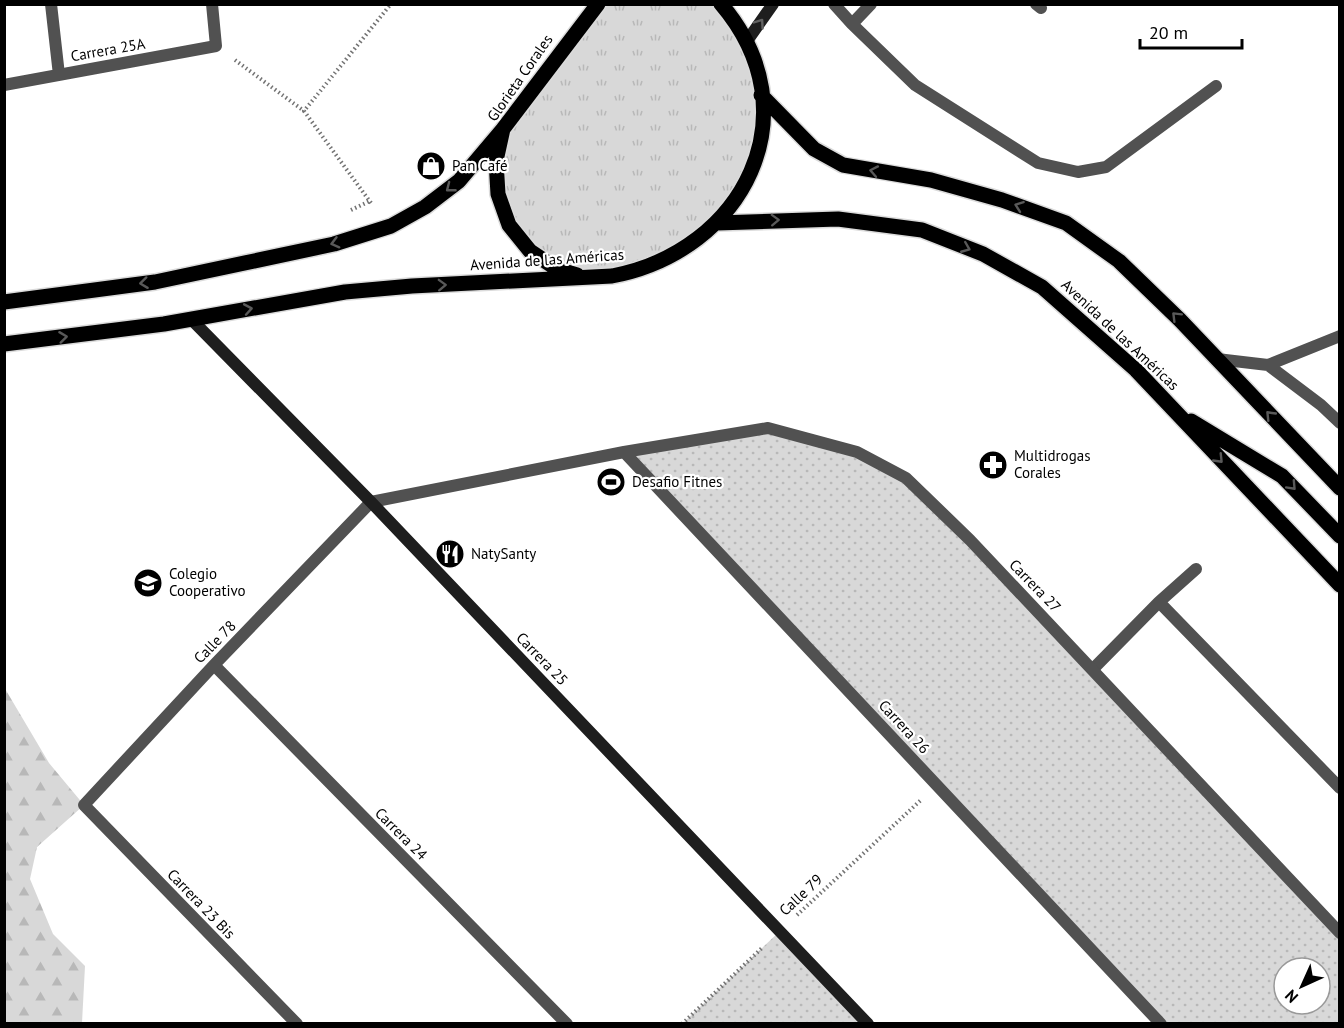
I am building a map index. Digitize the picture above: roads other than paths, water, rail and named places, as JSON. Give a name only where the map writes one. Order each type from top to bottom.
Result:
[{"type":"main road","points":[[717,223],[735,202],[748,178],[758,152],[763,125],[759,75],[747,41],[721,4]]},
{"type":"main road","name":"Glorieta Corales","points":[[589,278],[558,269],[530,251],[509,225],[498,194],[496,161],[503,129],[592,7]]},
{"type":"main road","points":[[761,95],[814,149],[843,165],[932,180],[1002,200],[1066,223],[1119,261],[1217,359],[1340,488]]},
{"type":"main road","points":[[4,302],[155,282],[334,244],[391,226],[425,207],[459,181],[503,129]]},
{"type":"main road","name":"Avenida de las Américas","points":[[4,344],[191,319],[345,292],[412,286],[589,278],[634,272],[664,261],[693,245],[717,223],[838,219],[922,230],[983,254],[1042,287],[1119,354],[1340,585]]},
{"type":"main road","points":[[1173,410],[1282,476],[1340,536]]},
{"type":"street","points":[[51,4],[59,75]]},
{"type":"street","name":"Carrera 25A","points":[[4,85],[216,46],[212,4]]},
{"type":"street","points":[[747,41],[772,4]]},
{"type":"street","points":[[834,4],[915,85],[1038,163],[1078,172],[1106,167],[1216,86]]},
{"type":"street","points":[[852,24],[871,4]]},
{"type":"street","name":"Carrera 25","points":[[191,319],[371,502],[868,1023]]},
{"type":"street","points":[[1217,359],[1268,365],[1340,336]]},
{"type":"street","points":[[1268,365],[1321,405],[1340,423]]},
{"type":"street","name":"Carrera 27","points":[[371,502],[624,452],[768,428],[813,438],[863,454],[906,477],[1093,669],[1340,933]]},
{"type":"street","name":"Carrera 26","points":[[624,452],[1161,1023]]},
{"type":"street","name":"Calle 78","points":[[84,805],[214,665],[371,502]]},
{"type":"street","points":[[1093,669],[1159,602],[1196,569]]},
{"type":"street","points":[[1159,602],[1340,788]]},
{"type":"street","name":"Carrera 24","points":[[214,665],[567,1023]]},
{"type":"street","name":"Carrera 23 Bis","points":[[84,805],[297,1023]]},
{"type":"place","name":"Pan Café","points":[[431,166]]},
{"type":"place","name":"Multidrogas Corales","points":[[993,465]]},
{"type":"place","name":"Desafio Fitnes","points":[[611,482]]},
{"type":"place","name":"NatySanty","points":[[450,554]]},
{"type":"place","name":"Colegio Cooperativo","points":[[148,583]]}]
